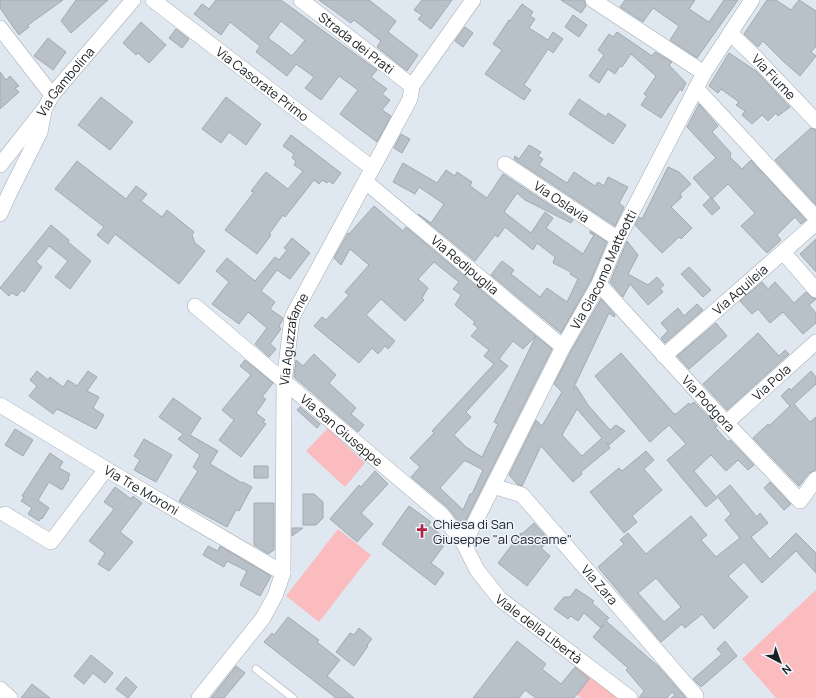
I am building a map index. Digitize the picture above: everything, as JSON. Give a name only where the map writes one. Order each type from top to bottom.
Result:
[{"type":"street","name":"Via Gambolina","points":[[0,165],[48,102],[133,0]]},
{"type":"street","name":"Via Casorate Primo","points":[[153,0],[372,168]]},
{"type":"street","name":"Strada dei Prati","points":[[301,0],[412,86]]},
{"type":"street","name":"Via Aguzzafame","points":[[199,698],[263,618],[275,596],[283,573],[284,382],[292,317],[410,99],[412,86],[473,0]]},
{"type":"street","points":[[593,0],[704,72]]},
{"type":"street","name":"Via Giacomo Matteotti","points":[[464,544],[563,347],[599,284],[618,239],[704,72],[752,0]]},
{"type":"street","points":[[0,28],[48,102],[40,132],[5,189],[0,214]]},
{"type":"street","name":"Via Fiume","points":[[730,33],[816,121]]},
{"type":"street","points":[[696,88],[816,218]]},
{"type":"street","name":"Via Oslavia","points":[[505,164],[618,239]]},
{"type":"street","name":"Via Redipuglia","points":[[366,182],[563,347]]},
{"type":"street","name":"Via Aquileia","points":[[664,356],[816,223]]},
{"type":"street","points":[[783,252],[816,290]]},
{"type":"street","name":"Via Podgora","points":[[599,284],[726,423],[800,501],[816,479]]},
{"type":"street","name":"Via San Giuseppe","points":[[195,306],[442,516],[464,544]]},
{"type":"street","name":"Via Pola","points":[[726,423],[816,342]]},
{"type":"street","name":"Via Tre Moroni","points":[[0,405],[283,573]]},
{"type":"street","points":[[5,514],[51,542],[106,469]]},
{"type":"street","name":"Via Zara","points":[[493,486],[522,495],[696,696]]},
{"type":"street","name":"Viale della Libertà","points":[[464,544],[477,570],[500,599],[630,698]]},
{"type":"street","points":[[0,689],[10,698]]},
{"type":"lane","points":[[256,669],[293,698]]},
{"type":"shaded area","points":[[328,428],[365,463],[345,487],[306,451]]},
{"type":"shaded area","points":[[338,529],[371,555],[319,622],[286,596]]},
{"type":"shaded area","points":[[816,590],[816,698],[776,698],[742,659]]},
{"type":"shaded area","points":[[577,666],[618,698],[581,698],[562,684]]},
{"type":"building","points":[[0,0],[63,0],[28,25],[29,27],[19,35],[0,8]]},
{"type":"building","points":[[76,0],[108,0],[71,33],[61,21]]},
{"type":"building","points":[[216,0],[281,0],[377,70],[371,77],[387,89],[382,94],[390,100],[382,110],[391,116],[377,142],[340,114],[358,90],[339,76],[321,100],[305,88],[314,77],[296,64],[287,76],[256,52],[260,46],[230,22],[221,35],[194,14],[202,4],[209,9]],"holes":[[[281,21],[305,40],[292,56],[268,38]]]},
{"type":"building","points":[[319,0],[369,0],[396,21],[388,32],[418,55],[407,71],[377,47],[381,41],[354,20],[351,23]]},
{"type":"building","points":[[422,0],[452,0],[431,29],[418,19],[422,15],[414,10]]},
{"type":"building","points":[[561,0],[584,0],[586,6],[581,13]]},
{"type":"building","points":[[625,0],[695,0],[689,9],[709,22],[724,0],[738,0],[697,58],[670,40],[679,26],[653,8],[643,22],[620,7]]},
{"type":"building","points":[[767,0],[776,0],[791,10],[799,0],[816,11],[816,46],[811,52],[816,56],[800,76],[763,41],[758,47],[744,34]]},
{"type":"building","points":[[522,4],[533,12],[530,16],[535,19],[529,28],[548,40],[553,32],[563,39],[553,53],[548,49],[524,85],[531,90],[524,100],[485,74],[502,50],[493,44]]},
{"type":"building","points":[[573,15],[587,25],[579,37],[565,27]]},
{"type":"building","points":[[141,22],[166,45],[149,63],[138,53],[136,55],[123,43]]},
{"type":"building","points":[[465,27],[473,33],[463,47],[455,41]]},
{"type":"building","points":[[176,29],[189,39],[182,48],[169,38]]},
{"type":"building","points":[[617,32],[652,56],[655,52],[672,62],[669,65],[686,83],[682,91],[680,89],[661,118],[641,105],[647,96],[644,94],[656,76],[631,54],[615,74],[608,69],[599,83],[589,76],[604,55],[598,50],[609,34],[613,37]]},
{"type":"building","points":[[48,38],[66,52],[53,70],[34,56]]},
{"type":"building","points":[[729,53],[756,71],[790,107],[778,116],[776,113],[768,121],[762,115],[752,124],[742,115],[745,111],[736,105],[739,102],[721,89],[718,93],[709,86]]},
{"type":"building","points":[[0,72],[6,80],[10,76],[19,86],[15,88],[19,92],[0,109]]},
{"type":"building","points":[[101,97],[133,122],[110,150],[78,125]]},
{"type":"building","points":[[226,97],[261,124],[246,145],[229,132],[221,143],[202,129]]},
{"type":"building","points":[[579,99],[606,117],[608,113],[626,125],[613,144],[569,114]]},
{"type":"building","points":[[699,104],[718,126],[712,132],[731,153],[730,157],[742,169],[751,160],[806,220],[801,224],[795,217],[777,235],[781,240],[767,253],[741,226],[755,213],[728,184],[712,199],[693,178],[716,158],[687,127]]},
{"type":"building","points":[[811,128],[816,130],[816,205],[775,160]]},
{"type":"building","points":[[401,134],[410,139],[402,153],[394,148]]},
{"type":"building","points":[[291,135],[341,173],[333,184],[329,181],[327,183],[322,180],[319,184],[314,180],[285,217],[283,215],[257,254],[225,230],[254,192],[251,191],[266,172],[288,189],[303,171],[294,165],[296,161],[292,158],[294,154],[283,146]]},
{"type":"building","points":[[529,145],[541,152],[538,156],[543,159],[539,165],[567,183],[574,172],[595,186],[598,182],[604,186],[608,177],[628,187],[619,203],[624,207],[615,226],[514,159],[515,156],[519,159]]},
{"type":"building","points":[[77,161],[126,199],[136,186],[147,194],[141,201],[162,217],[167,210],[194,232],[192,235],[195,243],[205,251],[179,284],[115,234],[108,244],[97,235],[104,227],[55,189]]},
{"type":"building","points":[[403,163],[437,183],[446,170],[455,176],[457,172],[472,182],[470,186],[487,198],[503,174],[573,220],[571,223],[525,200],[517,193],[504,212],[531,233],[545,212],[553,218],[546,228],[583,254],[594,235],[590,233],[590,231],[607,242],[591,280],[561,333],[491,275],[502,261],[514,270],[511,274],[540,297],[547,288],[567,302],[578,279],[570,274],[571,272],[553,263],[555,257],[537,243],[533,250],[505,227],[498,237],[495,235],[475,261],[418,214],[431,223],[444,204],[419,187],[415,194],[393,182]]},
{"type":"building","points":[[668,167],[679,172],[691,184],[680,194],[682,197],[671,207],[692,228],[681,239],[679,237],[662,253],[635,225],[639,217],[642,219]]},
{"type":"building","points":[[711,197],[720,208],[712,215],[703,205]]},
{"type":"building","points":[[374,206],[403,231],[406,227],[552,349],[464,524],[458,521],[448,508],[411,477],[420,467],[410,458],[434,433],[432,431],[494,364],[484,356],[489,350],[471,336],[478,328],[473,324],[475,322],[455,305],[461,295],[453,289],[459,282],[434,262],[418,279],[428,288],[422,298],[424,300],[405,321],[381,299],[366,315],[395,341],[388,349],[385,346],[378,354],[372,348],[359,363],[314,326],[322,317],[326,320],[349,295],[345,292],[369,265],[350,249],[341,265],[334,258],[348,233],[349,234]],"holes":[[[536,336],[494,422],[498,424],[482,457],[466,447],[454,435],[471,417],[466,412],[508,366],[499,359],[513,341],[523,349]],[[464,461],[483,470],[463,510],[440,488]]]},
{"type":"building","points":[[51,225],[69,240],[68,242],[91,261],[70,289],[55,277],[68,261],[49,246],[36,262],[42,267],[24,292],[22,290],[17,296],[12,293],[9,296],[0,288]]},
{"type":"building","points":[[292,238],[310,253],[290,279],[277,270],[261,291],[275,302],[270,309],[283,318],[279,326],[281,329],[270,344],[276,349],[269,357],[255,344],[267,328],[248,312],[239,324],[212,304],[229,282],[216,271],[227,258],[255,281],[275,257],[279,260],[287,250],[284,248]]},
{"type":"building","points":[[816,239],[816,272],[800,254]]},
{"type":"building","points":[[627,241],[638,255],[628,274],[648,285],[657,277],[664,285],[660,288],[663,292],[648,305],[630,284],[623,297],[610,282]]},
{"type":"building","points":[[689,267],[711,290],[703,297],[681,274]]},
{"type":"building","points":[[762,282],[768,289],[775,282],[794,303],[806,292],[816,299],[809,305],[816,313],[816,323],[803,334],[783,312],[770,323],[758,309],[752,314],[740,301]]},
{"type":"building","points":[[601,299],[615,315],[614,317],[609,313],[573,389],[576,386],[588,405],[610,430],[616,425],[625,431],[609,445],[606,442],[610,448],[581,472],[582,474],[573,482],[541,446],[522,486],[517,484],[509,475],[536,420],[542,426],[562,392],[554,384]],"holes":[[[577,409],[602,438],[582,456],[562,435]]]},
{"type":"building","points":[[697,304],[703,310],[665,343],[661,338],[668,331],[661,323],[678,308],[684,316]]},
{"type":"building","points":[[716,323],[727,336],[689,369],[677,356]]},
{"type":"building","points":[[758,333],[779,356],[785,350],[789,354],[727,410],[703,384]]},
{"type":"building","points":[[621,353],[674,414],[689,403],[690,405],[694,402],[717,426],[715,427],[728,442],[730,440],[754,465],[748,470],[738,460],[726,471],[711,455],[694,471],[717,498],[706,507],[667,460],[686,444],[669,425],[650,442],[595,376]]},
{"type":"building","points":[[314,354],[336,375],[329,383],[356,408],[351,414],[364,425],[358,432],[294,377],[296,360],[303,366]]},
{"type":"building","points":[[245,360],[273,383],[262,397],[266,399],[256,413],[265,420],[263,422],[266,424],[241,457],[219,440],[234,420],[222,410],[251,375],[240,366]]},
{"type":"building","points":[[37,371],[48,380],[50,377],[63,387],[68,380],[77,386],[88,371],[97,377],[87,391],[99,397],[93,408],[104,415],[96,429],[57,409],[53,414],[29,396],[37,386],[30,380]]},
{"type":"building","points":[[811,371],[816,377],[816,384],[794,404],[810,422],[816,417],[816,470],[809,473],[799,486],[753,438],[768,424],[769,426],[790,406],[781,396],[789,388],[791,390]]},
{"type":"building","points":[[173,398],[201,418],[190,435],[218,451],[210,464],[242,483],[243,482],[252,487],[239,511],[236,510],[227,527],[179,501],[198,471],[193,467],[200,455],[178,439],[183,434],[159,417]]},
{"type":"building","points":[[300,407],[320,424],[317,428],[297,410]]},
{"type":"building","points":[[15,429],[33,440],[23,456],[5,445]]},
{"type":"building","points":[[144,439],[172,455],[156,482],[134,470],[140,460],[134,456]]},
{"type":"building","points":[[646,451],[654,460],[644,469],[662,490],[632,516],[637,522],[624,533],[590,492],[619,468],[622,471]]},
{"type":"building","points":[[50,453],[63,462],[59,468],[70,474],[69,479],[62,490],[49,482],[38,500],[49,508],[39,521],[28,514],[32,508],[21,501],[24,497],[22,496]]},
{"type":"building","points":[[254,466],[268,466],[268,478],[254,478]]},
{"type":"building","points":[[375,471],[388,484],[361,513],[373,524],[357,542],[330,519],[359,485],[361,487]]},
{"type":"building","points":[[770,482],[791,504],[784,510],[764,488]]},
{"type":"building","points":[[730,485],[757,517],[760,513],[768,523],[751,537],[770,559],[796,533],[816,553],[816,573],[796,551],[762,583],[744,562],[728,576],[748,597],[714,629],[702,614],[685,628],[682,624],[661,642],[598,567],[624,544],[620,540],[628,533],[646,554],[691,516],[707,535],[701,540],[716,557],[740,538],[725,520],[731,514],[717,496]],"holes":[[[656,578],[681,607],[664,622],[638,593]]]},
{"type":"building","points":[[115,487],[131,499],[133,496],[142,503],[120,532],[133,542],[109,571],[98,564],[105,553],[89,541],[114,509],[104,502]]},
{"type":"building","points":[[303,494],[314,494],[323,502],[323,518],[316,525],[303,525]]},
{"type":"building","points":[[254,503],[274,503],[274,550],[268,554],[254,545]]},
{"type":"building","points":[[409,506],[431,522],[428,525],[448,540],[431,563],[444,573],[435,585],[382,544]]},
{"type":"building","points":[[534,523],[550,541],[541,548],[550,556],[527,586],[498,563],[521,533],[522,534]]},
{"type":"building","points":[[292,528],[303,528],[292,536]]},
{"type":"building","points":[[208,546],[218,551],[220,546],[271,576],[260,596],[240,585],[247,571],[227,561],[224,567],[203,555]]},
{"type":"building","points":[[576,589],[594,601],[592,603],[609,618],[606,621],[659,667],[686,698],[671,698],[675,695],[672,692],[667,698],[639,698],[644,691],[626,670],[628,668],[593,637],[601,628],[584,613],[578,621],[571,616],[568,619],[554,609],[564,597],[570,597]]},
{"type":"building","points":[[288,617],[319,640],[317,642],[340,660],[327,676],[354,698],[336,698],[264,642],[272,633],[274,635]]},
{"type":"building","points":[[359,628],[372,639],[354,666],[336,652],[350,633],[354,635]]},
{"type":"building","points":[[517,641],[546,664],[542,669],[561,684],[575,667],[589,679],[574,698],[536,698],[525,690],[519,698],[473,698]]},
{"type":"building","points":[[725,641],[737,656],[701,687],[693,679],[722,654],[717,649]]},
{"type":"building","points":[[91,655],[113,673],[105,683],[93,673],[84,684],[74,676]]},
{"type":"building","points":[[236,666],[245,673],[224,698],[211,698]]},
{"type":"building","points":[[126,677],[137,687],[128,698],[116,689]]},
{"type":"building","points":[[32,684],[50,698],[21,698]]},
{"type":"place","name":"Chiesa di San Giuseppe \"al Cascame\"","points":[[422,531]]}]
